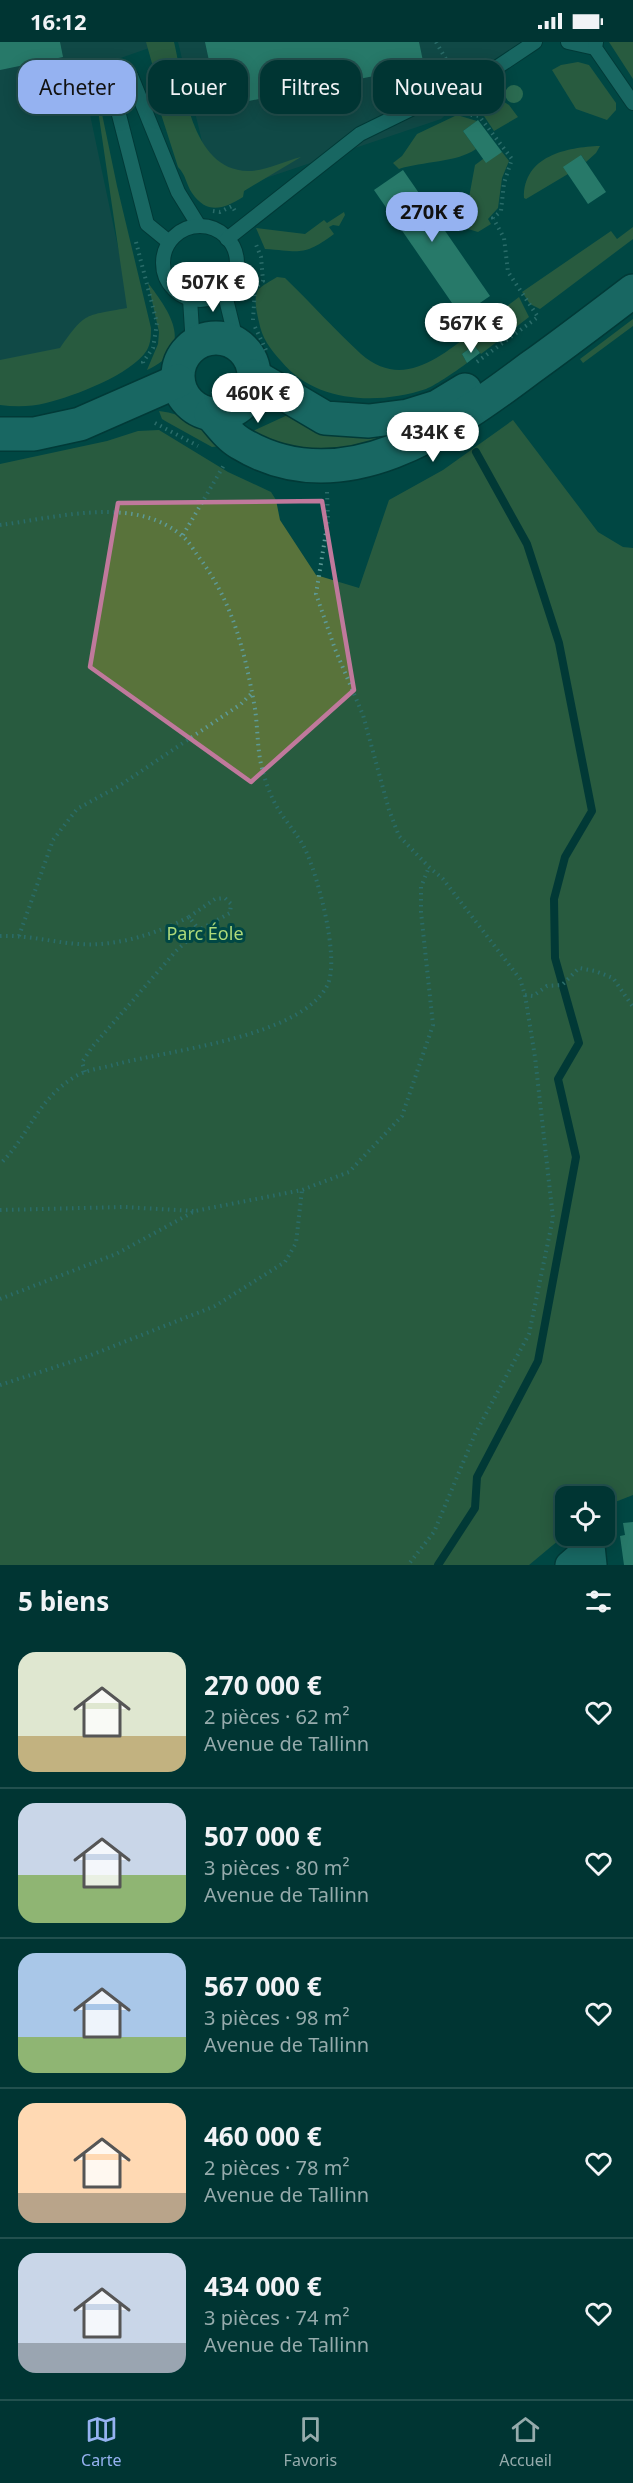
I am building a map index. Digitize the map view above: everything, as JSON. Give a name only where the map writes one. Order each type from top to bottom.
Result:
[{"type":"street","points":[[162,399],[182,361],[193,346],[215,338],[222,338],[237,344],[246,352],[252,363],[264,367],[325,418],[369,421],[408,416],[437,407],[496,370],[633,266]]},
{"type":"street","points":[[211,414],[238,442],[267,458],[297,466],[342,466],[410,446],[452,423],[512,382],[633,291]]},
{"type":"street","points":[[0,434],[34,434],[80,424],[162,399],[184,397],[195,408],[211,414],[224,414],[236,409],[246,400],[264,367]]},
{"type":"street","points":[[569,1565],[591,1546],[593,1565]]},
{"type":"lane","points":[[227,239],[360,134],[500,66],[535,42]]},
{"type":"lane","points":[[568,42],[595,45],[633,103]]},
{"type":"lane","points":[[169,242],[147,224],[113,71],[131,76],[178,192],[199,226]]},
{"type":"lane","points":[[199,226],[219,232],[227,239],[234,249],[236,260],[231,282],[224,291],[208,299],[190,299],[171,286],[165,275],[164,252],[177,233],[199,226]]},
{"type":"lane","points":[[224,291],[237,344]]},
{"type":"lane","points":[[190,299],[193,346]]},
{"type":"path","points":[[436,42],[447,60]]},
{"type":"path","points":[[466,114],[479,116],[512,159],[504,183],[501,211],[493,219],[504,238],[508,272],[538,317],[473,364]]},
{"type":"path","points":[[178,192],[187,188],[196,204],[208,211],[220,212],[232,206],[252,232],[261,257],[263,281],[255,288],[253,324],[266,351],[264,367]]},
{"type":"path","points":[[143,208],[129,213],[157,323],[153,348],[143,362],[162,399]]},
{"type":"path","points":[[183,535],[226,462]]},
{"type":"path","points":[[342,466],[327,488],[328,520],[316,594],[335,649],[363,715],[389,810],[399,836],[443,879],[520,979],[525,995],[535,1057],[553,1218],[529,1334],[475,1434],[434,1532],[408,1565]]},
{"type":"path","points":[[0,525],[83,514],[121,512],[157,520],[183,535],[211,574],[234,616],[252,694],[262,771],[277,807],[302,843],[313,865],[330,936],[332,961],[329,984],[316,1001],[283,1023],[77,1076],[48,1099],[26,1127],[17,1146],[0,1164]]},
{"type":"path","points":[[20,936],[53,840],[77,809],[156,762],[241,704],[252,694]]},
{"type":"path","points":[[0,1210],[124,1207],[195,1211],[302,1191],[349,1172],[402,1116],[433,1025],[421,912],[421,887],[429,867]]},
{"type":"path","points":[[0,936],[12,935],[78,944],[117,943],[142,936],[189,917],[215,899],[225,898],[231,904],[230,913],[199,930],[177,951],[93,1046],[82,1062],[86,1072]]},
{"type":"path","points":[[189,917],[199,930]]},
{"type":"path","points":[[525,995],[533,996],[547,986],[562,986],[579,968],[613,978],[633,1007]]},
{"type":"path","points":[[0,1385],[86,1357],[215,1306],[285,1262],[296,1243],[302,1191]]},
{"type":"path","points":[[0,1299],[116,1254],[195,1211]]},
{"type":"highlighted area","points":[[322,501],[354,690],[251,782],[90,667],[118,503]]},
{"type":"shaded area","points":[[0,42],[166,42],[115,60],[18,60],[18,114],[90,114],[138,342],[0,398]]},
{"type":"shaded area","points":[[178,42],[521,42],[502,60],[373,60],[373,114],[446,114],[441,119],[215,195],[195,114],[248,114],[248,60],[182,60]]},
{"type":"green space","points":[[146,42],[174,42],[178,60],[151,60]]},
{"type":"green space","points":[[609,42],[633,42],[633,79]]},
{"type":"green space","points":[[578,62],[589,65],[616,103],[616,110],[607,120],[576,109],[552,70],[561,65]]},
{"type":"green space","points":[[504,102],[518,117],[494,131],[483,114],[504,114]]},
{"type":"green space","points":[[99,114],[102,114],[151,328],[149,345],[139,359],[128,368],[86,390],[40,404],[0,405],[0,360],[60,348],[76,327],[88,317],[127,308]]},
{"type":"green space","points":[[161,114],[191,114],[202,141],[213,156],[229,167],[255,171],[301,157],[244,191],[243,197],[229,205],[216,208],[204,205],[198,200],[178,167]]},
{"type":"green space","points":[[457,115],[477,121],[463,131],[476,149],[459,157],[399,169],[393,163],[402,156],[417,134]]},
{"type":"green space","points":[[600,146],[586,162],[581,155],[568,174],[526,199],[524,198],[531,172],[539,163],[561,152]]},
{"type":"green space","points":[[502,152],[509,161],[502,178],[498,208],[488,219],[491,224],[478,232],[458,226],[468,203],[475,165],[483,159]]},
{"type":"green space","points":[[344,212],[345,215],[339,226],[329,227],[334,234],[315,246],[301,251],[265,249],[256,228],[305,234],[324,220],[327,223]]},
{"type":"green space","points":[[633,227],[633,239],[540,309],[530,304],[522,292],[611,231],[617,239]]},
{"type":"green space","points":[[277,277],[285,278],[361,354],[376,364],[390,369],[405,370],[432,360],[519,297],[529,317],[481,354],[474,345],[462,354],[467,363],[426,389],[388,397],[348,397],[329,393],[295,375],[267,343],[260,328],[256,297],[260,288]]},
{"type":"green space","points":[[148,283],[170,317],[175,340],[171,351],[162,361],[147,370],[158,344],[159,332]]},
{"type":"green space","points":[[633,319],[633,326],[583,363],[580,359]]},
{"type":"green space","points":[[159,411],[186,418],[208,433],[221,446],[212,447],[167,422],[162,419]]},
{"type":"green space","points":[[456,412],[329,458],[247,438],[255,430],[292,413]]},
{"type":"green space","name":"Parc Éole","points":[[513,420],[598,532],[623,547],[633,548],[633,1495],[615,1502],[615,1486],[555,1486],[555,1543],[529,1565],[0,1565],[0,464],[107,441],[138,431],[159,430],[228,472],[271,492],[276,500],[280,520],[316,575],[359,588],[389,500],[443,470]]},
{"type":"building","points":[[0,42],[60,42],[63,57],[48,60],[18,60],[18,66],[0,70]]},
{"type":"building","points":[[205,42],[419,42],[423,60],[373,60],[373,76],[361,79],[361,60],[260,60],[260,99],[248,101],[248,60],[209,60]]},
{"type":"building","points":[[478,120],[502,152],[486,163],[463,131]]},
{"type":"building","points":[[581,155],[606,192],[588,204],[563,167]]},
{"type":"building","points":[[403,170],[490,296],[461,316],[374,190]]},
{"type":"building","points":[[474,345],[480,353],[467,363],[462,354]]},
{"type":"building","points":[[633,1522],[633,1565],[624,1565],[620,1536],[625,1535],[623,1523]]},
{"type":"waterway","points":[[438,1565],[475,1508],[477,1477],[538,1361],[576,1157],[558,1079],[579,1043],[555,958],[554,899],[565,857],[592,811],[559,643],[527,544],[476,452]]}]
